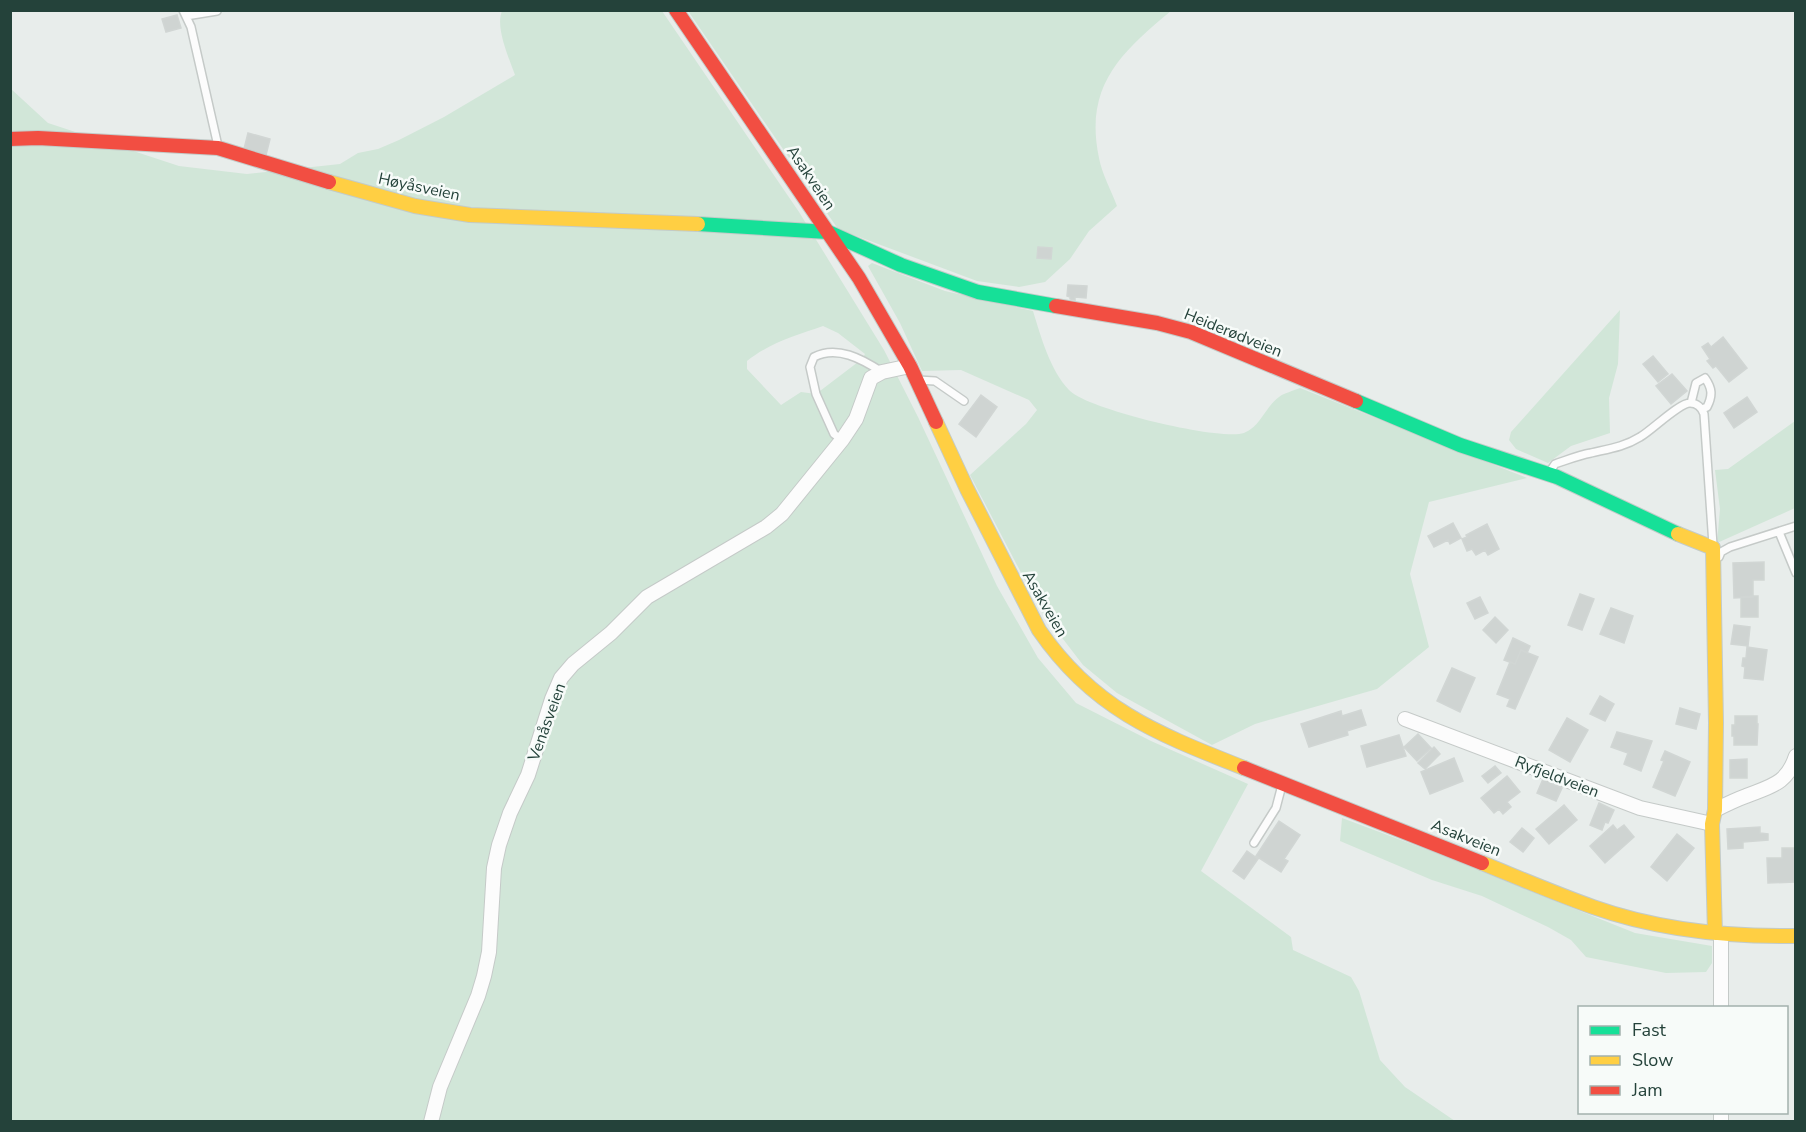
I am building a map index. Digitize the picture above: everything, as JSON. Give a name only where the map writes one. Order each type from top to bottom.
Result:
[{"type":"street","name":"Asakveien","points":[[675,10],[876,305],[910,366],[937,428],[1027,610],[1052,649],[1069,669],[1102,699],[1135,721],[1190,747],[1593,907],[1650,924],[1718,934],[1767,938],[1796,936]]},
{"type":"street","name":"Høyåsveien","points":[[10,139],[38,138],[218,148],[324,181],[438,210],[482,215],[828,232]]},
{"type":"street","name":"Heiderødveien","points":[[828,232],[901,265],[978,292],[1157,322],[1191,332],[1460,445],[1549,473]]},
{"type":"street","points":[[882,372],[910,366]]},
{"type":"street","name":"Venåsveien","points":[[431,1122],[440,1087],[484,976],[489,952],[494,868],[499,845],[510,813],[528,775],[561,678],[573,663],[611,633],[647,597],[766,527],[782,514],[842,440],[856,419],[871,378],[882,372]]},
{"type":"street","points":[[1549,473],[1662,528],[1713,548],[1715,565],[1714,817],[1721,1006]]},
{"type":"street","name":"Ryfjeldveien","points":[[1405,719],[1640,808],[1714,817]]},
{"type":"street","points":[[1714,817],[1743,797],[1773,786],[1788,774],[1796,756]]},
{"type":"lane","points":[[218,11],[185,14],[191,27],[200,62],[218,148]]},
{"type":"lane","points":[[842,440],[834,434],[816,394],[810,367],[814,357],[820,354],[847,354],[862,359],[882,372]]},
{"type":"lane","points":[[1691,403],[1696,383],[1705,378],[1711,386],[1711,399],[1707,407],[1702,409]]},
{"type":"lane","points":[[916,380],[935,381],[964,401]]},
{"type":"lane","points":[[1549,473],[1555,464],[1588,453],[1623,446],[1641,437],[1681,407],[1691,403]]},
{"type":"lane","points":[[1691,403],[1702,409]]},
{"type":"lane","points":[[1702,409],[1713,548]]},
{"type":"lane","points":[[1715,565],[1721,552],[1730,547],[1795,527]]},
{"type":"lane","points":[[1779,532],[1796,573]]},
{"type":"lane","points":[[1254,843],[1276,808],[1282,783]]},
{"type":"green space","points":[[502,11],[662,11],[799,212],[884,350],[997,586],[1038,658],[1076,703],[1151,741],[1248,784],[1201,871],[1291,937],[1293,950],[1351,977],[1359,991],[1380,1060],[1405,1087],[1455,1121],[11,1121],[10,88],[48,123],[179,166],[247,174],[340,164],[358,153],[378,149],[399,140],[444,117],[515,75],[504,43],[500,18]],"holes":[[[823,326],[838,333],[865,354],[862,359],[816,394],[801,392],[781,405],[747,369],[747,361],[764,349],[784,340]]]},
{"type":"green space","points":[[688,11],[1171,11],[1122,57],[1102,91],[1097,111],[1096,133],[1099,158],[1117,206],[1089,231],[1070,259],[1045,282],[1019,287],[977,281],[838,229]]},
{"type":"green space","points":[[872,263],[945,291],[1033,311],[1047,353],[1062,382],[1080,398],[1100,406],[1182,428],[1230,434],[1244,433],[1255,426],[1279,397],[1300,388],[1527,478],[1429,502],[1410,574],[1429,647],[1377,689],[1255,724],[1212,745],[1117,693],[1083,665],[1040,609],[970,475],[1026,424],[1037,410],[1029,400],[961,370],[922,371],[900,323],[868,266]]},
{"type":"green space","points":[[1620,310],[1618,364],[1609,398],[1610,433],[1571,446],[1548,463],[1516,449],[1509,440],[1511,432]]},
{"type":"green space","points":[[1795,421],[1795,508],[1717,543],[1720,509],[1715,470],[1728,469]]},
{"type":"green space","points":[[1342,818],[1635,933],[1712,946],[1712,963],[1706,972],[1666,973],[1586,957],[1571,940],[1548,927],[1482,896],[1432,880],[1340,841]]},
{"type":"building","points":[[177,15],[181,28],[166,32],[162,19]]},
{"type":"building","points":[[248,133],[270,139],[266,155],[244,149]]},
{"type":"building","points":[[1038,247],[1052,248],[1051,259],[1037,258]]},
{"type":"building","points":[[1068,285],[1087,286],[1086,298],[1070,299],[1067,296]]},
{"type":"building","points":[[1723,337],[1747,368],[1729,382],[1716,366],[1713,368],[1707,361],[1710,359],[1702,347],[1708,343],[1711,347]]},
{"type":"building","points":[[1653,356],[1668,374],[1658,382],[1643,364]]},
{"type":"building","points":[[1672,374],[1687,391],[1671,404],[1656,386]]},
{"type":"building","points":[[981,395],[997,407],[976,437],[959,424]]},
{"type":"building","points":[[1747,397],[1757,412],[1734,428],[1724,413]]},
{"type":"building","points":[[1453,523],[1461,538],[1450,544],[1448,540],[1434,547],[1428,536]]},
{"type":"building","points":[[1487,524],[1499,549],[1488,555],[1485,550],[1476,555],[1472,549],[1467,551],[1462,539]]},
{"type":"building","points":[[1764,562],[1764,580],[1753,580],[1753,597],[1734,598],[1733,563]]},
{"type":"building","points":[[1580,594],[1594,599],[1582,630],[1568,625]]},
{"type":"building","points":[[1758,596],[1758,617],[1741,617],[1741,597]]},
{"type":"building","points":[[1480,597],[1488,613],[1475,619],[1467,603]]},
{"type":"building","points":[[1611,608],[1633,616],[1624,643],[1600,634]]},
{"type":"building","points":[[1495,617],[1508,630],[1496,643],[1483,630]]},
{"type":"building","points":[[1734,625],[1750,627],[1748,646],[1731,644]]},
{"type":"building","points":[[1513,638],[1530,646],[1527,653],[1521,650],[1515,664],[1504,660]]},
{"type":"building","points":[[1747,647],[1767,650],[1763,680],[1744,678],[1745,667],[1742,666],[1743,658],[1746,658]]},
{"type":"building","points":[[1521,650],[1538,657],[1515,709],[1507,706],[1510,699],[1497,694],[1510,662],[1515,664]]},
{"type":"building","points":[[1452,668],[1475,678],[1460,712],[1437,701]]},
{"type":"building","points":[[1600,696],[1614,704],[1605,721],[1590,714]]},
{"type":"building","points":[[1680,708],[1700,714],[1696,729],[1676,724]]},
{"type":"building","points":[[1361,710],[1366,725],[1347,731],[1348,735],[1309,747],[1301,724],[1341,711],[1342,716]]},
{"type":"building","points":[[1735,716],[1757,716],[1757,745],[1734,745],[1732,725],[1735,725]]},
{"type":"building","points":[[1567,718],[1588,730],[1570,762],[1549,750]]},
{"type":"building","points":[[1617,732],[1652,741],[1641,771],[1624,764],[1628,753],[1611,747]]},
{"type":"building","points":[[1418,734],[1431,748],[1417,761],[1404,747]]},
{"type":"building","points":[[1399,735],[1406,756],[1367,767],[1361,746]]},
{"type":"building","points":[[1434,747],[1440,754],[1425,769],[1418,763]]},
{"type":"building","points":[[1665,751],[1690,762],[1675,796],[1653,787],[1664,761],[1661,760]]},
{"type":"building","points":[[1454,758],[1463,781],[1430,794],[1421,772]]},
{"type":"building","points":[[1747,759],[1747,778],[1730,778],[1730,760]]},
{"type":"building","points":[[1495,766],[1501,773],[1488,783],[1482,776]]},
{"type":"building","points":[[1507,776],[1520,792],[1507,802],[1511,807],[1503,814],[1499,809],[1494,813],[1481,798]]},
{"type":"building","points":[[1543,779],[1562,788],[1556,801],[1537,793]]},
{"type":"building","points":[[1599,803],[1614,810],[1602,830],[1590,825]]},
{"type":"building","points":[[1564,805],[1577,820],[1549,844],[1536,829]]},
{"type":"building","points":[[1279,821],[1300,835],[1284,859],[1288,861],[1281,872],[1256,856]]},
{"type":"building","points":[[1613,825],[1617,830],[1624,825],[1634,837],[1605,863],[1590,846]]},
{"type":"building","points":[[1760,827],[1760,833],[1768,834],[1768,840],[1743,842],[1743,848],[1728,849],[1727,829]]},
{"type":"building","points":[[1522,828],[1534,838],[1523,852],[1510,842]]},
{"type":"building","points":[[1677,834],[1694,848],[1667,881],[1651,867]]},
{"type":"building","points":[[1782,848],[1794,848],[1795,882],[1768,883],[1767,858],[1782,858]]},
{"type":"building","points":[[1247,851],[1258,859],[1244,879],[1233,871]]},
{"type":"traffic: fast","points":[[698,224],[828,232],[901,265],[978,292],[1056,306]]},
{"type":"traffic: fast","points":[[1356,401],[1460,445],[1557,477],[1678,534]]},
{"type":"traffic: slow","points":[[329,182],[415,206],[470,215],[698,224]]},
{"type":"traffic: slow","points":[[936,422],[967,489],[1039,630],[1060,658],[1082,681],[1105,700],[1130,716],[1183,743],[1244,768]]},
{"type":"traffic: slow","points":[[1678,534],[1713,548],[1716,723],[1715,810],[1712,824],[1715,933]]},
{"type":"traffic: slow","points":[[1482,863],[1579,902],[1642,921],[1668,927],[1719,933],[1796,936]]},
{"type":"traffic: jam","points":[[676,10],[859,278],[910,366],[936,422]]},
{"type":"traffic: jam","points":[[10,139],[38,138],[218,148],[329,182]]},
{"type":"traffic: jam","points":[[1056,306],[1157,323],[1191,332],[1356,401]]},
{"type":"traffic: jam","points":[[1244,768],[1482,863]]}]
